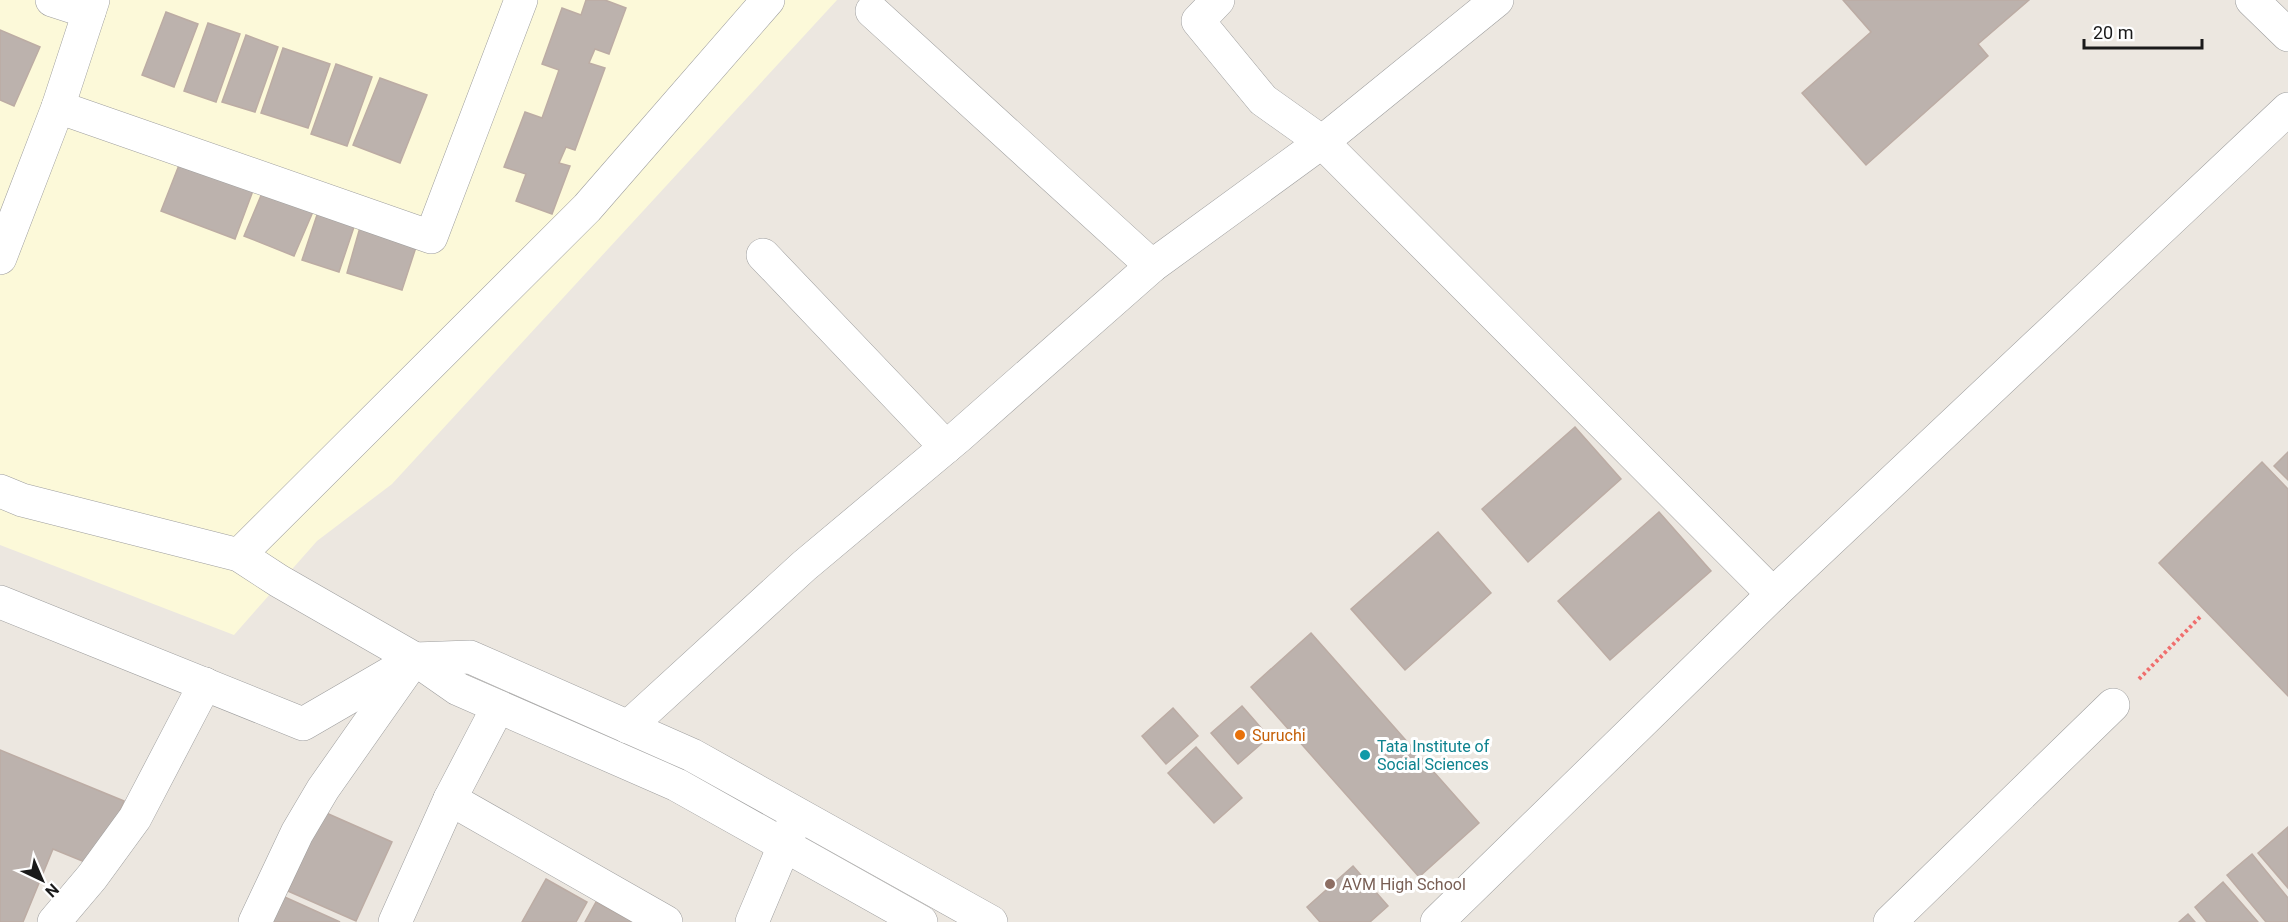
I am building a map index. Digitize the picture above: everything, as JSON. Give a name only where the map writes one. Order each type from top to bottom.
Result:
[{"type":"street","points":[[0,258],[58,107],[91,6],[52,0]]},
{"type":"street","points":[[58,107],[431,237],[521,0]]},
{"type":"street","points":[[238,555],[587,208],[768,0]]},
{"type":"street","points":[[1218,0],[1198,21],[1263,99],[1322,142],[1773,594]]},
{"type":"street","points":[[628,727],[804,566],[946,447],[1152,266],[1322,142],[1497,0]]},
{"type":"street","points":[[2252,0],[2288,35]]},
{"type":"street","points":[[872,11],[1152,266]]},
{"type":"street","points":[[1437,922],[1773,594],[2288,109]]},
{"type":"street","points":[[763,255],[946,447]]},
{"type":"street","points":[[0,491],[22,500],[238,555],[415,659],[458,689],[677,785],[921,922]]},
{"type":"street","points":[[0,602],[303,724],[415,659],[470,657],[692,755],[991,922]]},
{"type":"street","points":[[255,922],[297,833],[323,789],[415,659]]},
{"type":"street","points":[[54,922],[92,877],[135,818],[205,684]]},
{"type":"street","points":[[1890,922],[2113,705]]},
{"type":"street","points":[[395,922],[450,799],[498,707]]},
{"type":"street","points":[[450,799],[666,922]]},
{"type":"street","points":[[752,922],[797,814]]},
{"type":"path","points":[[2113,705],[2200,617]]},
{"type":"shaded area","points":[[0,0],[837,0],[392,484],[317,541],[234,635],[0,545]]},
{"type":"building","points":[[586,0],[605,0],[626,8],[609,54],[595,49],[589,63],[605,68],[575,150],[566,147],[559,163],[570,166],[552,214],[516,201],[526,174],[504,167],[525,112],[542,118],[559,70],[542,64],[562,8],[581,15]]},
{"type":"building","points":[[1843,0],[2029,0],[1978,44],[1988,56],[1866,165],[1802,93],[1871,32]]},
{"type":"building","points":[[166,12],[198,24],[174,87],[142,75]]},
{"type":"building","points":[[208,23],[240,34],[216,102],[184,91]]},
{"type":"building","points":[[0,30],[40,47],[14,106],[0,100]]},
{"type":"building","points":[[246,35],[278,47],[255,112],[222,102]]},
{"type":"building","points":[[283,48],[330,64],[308,128],[261,113]]},
{"type":"building","points":[[336,64],[372,77],[347,146],[311,134]]},
{"type":"building","points":[[380,78],[427,95],[400,163],[353,145]]},
{"type":"building","points":[[181,160],[254,188],[235,239],[161,211]]},
{"type":"building","points":[[265,186],[315,207],[294,256],[244,236]]},
{"type":"building","points":[[321,203],[358,215],[339,272],[302,260]]},
{"type":"building","points":[[361,224],[418,241],[402,290],[347,273]]},
{"type":"building","points":[[1575,427],[1621,479],[1528,562],[1482,509]]},
{"type":"building","points":[[2288,452],[2288,480],[2274,466]]},
{"type":"building","points":[[2262,462],[2288,489],[2288,696],[2159,563]]},
{"type":"building","points":[[1659,512],[1711,571],[1610,660],[1558,601]]},
{"type":"building","points":[[1438,532],[1491,593],[1405,670],[1351,609]]},
{"type":"building","name":"Tata Institute of Social Sciences","points":[[1311,633],[1479,823],[1419,877],[1251,687]]},
{"type":"building","name":"Suruchi","points":[[1242,706],[1269,737],[1238,764],[1211,733]]},
{"type":"building","points":[[1173,708],[1198,736],[1166,764],[1142,736]]},
{"type":"building","points":[[1196,747],[1242,798],[1214,823],[1168,773]]},
{"type":"building","points":[[0,750],[124,801],[97,867],[53,849],[23,922],[0,922]]},
{"type":"building","points":[[324,812],[392,842],[356,921],[288,891]]},
{"type":"building","points":[[2288,827],[2288,888],[2258,853]]},
{"type":"building","points":[[2252,854],[2288,898],[2288,922],[2266,922],[2227,875]]},
{"type":"building","points":[[1353,866],[1388,906],[1370,922],[1320,922],[1307,907]]},
{"type":"building","points":[[546,879],[587,902],[576,922],[522,922]]},
{"type":"building","points":[[2223,882],[2258,922],[2207,922],[2195,907]]},
{"type":"building","points":[[278,894],[340,922],[265,922]]},
{"type":"building","points":[[596,902],[633,922],[585,922]]},
{"type":"building","points":[[2188,914],[2195,922],[2179,922]]},
{"type":"place","name":"Suruchi","points":[[1240,735]]},
{"type":"place","name":"Tata Institute of Social Sciences","points":[[1365,755]]},
{"type":"place","name":"AVM High School","points":[[1330,884]]}]
